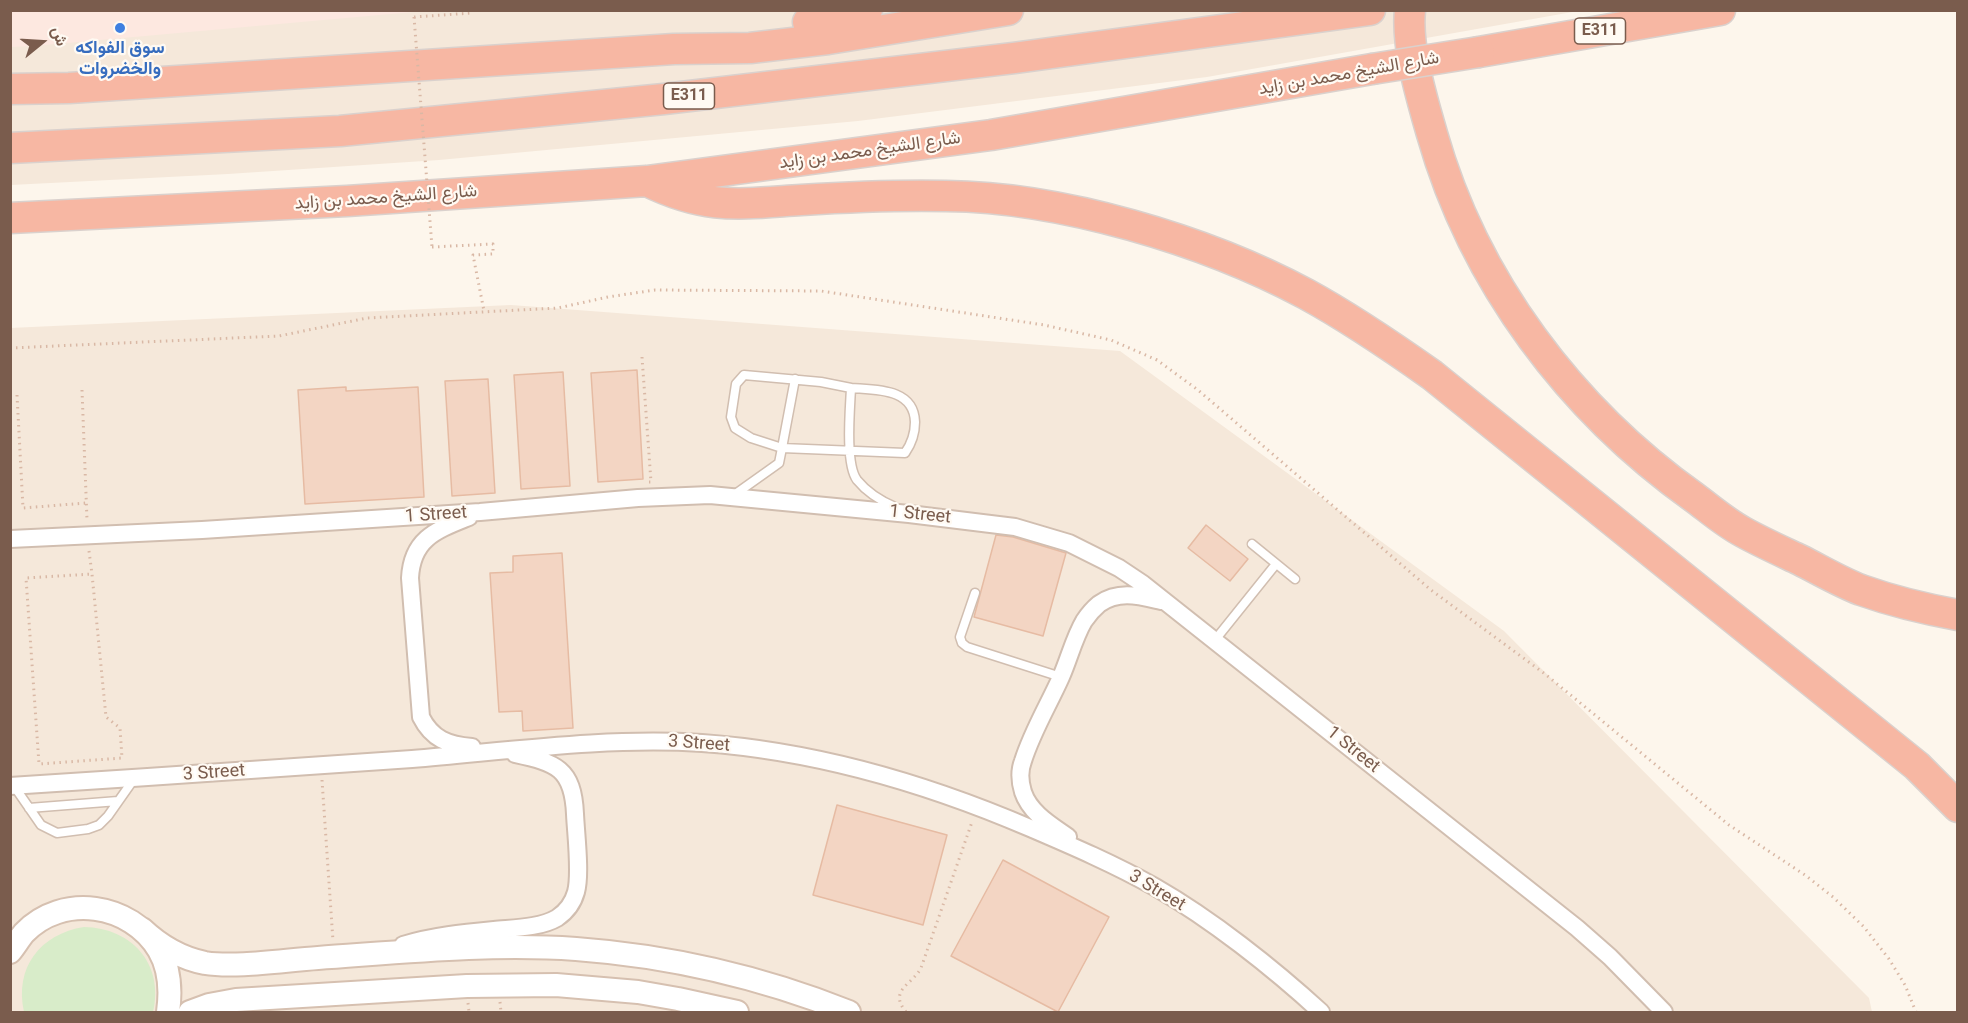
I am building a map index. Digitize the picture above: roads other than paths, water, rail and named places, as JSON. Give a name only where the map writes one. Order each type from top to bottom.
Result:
[{"type":"highway","points":[[674,49],[867,10]]},
{"type":"highway","points":[[10,89],[69,88],[674,49],[750,48],[828,39],[1008,10]]},
{"type":"highway","points":[[1410,10],[1408,25],[1420,92],[1439,158],[1464,221],[1495,282],[1526,329],[1575,392],[1622,440],[1674,484],[1741,531],[1860,589],[1929,610],[1958,615]]},
{"type":"highway","name":"شارع الشيخ محمد بن زايد","points":[[10,218],[347,201],[647,181],[991,135],[1720,10]]},
{"type":"highway","name":"E311","points":[[10,148],[340,131],[641,101],[1014,58],[1367,11]]},
{"type":"highway","points":[[647,181],[683,196],[721,204],[948,196],[1025,202],[1143,229],[1225,258],[1295,289],[1349,319],[1440,381],[1917,766],[1958,807]]},
{"type":"street","name":"1 Street","points":[[10,538],[202,530],[480,512],[638,498],[711,495],[909,514],[1015,527],[1069,543],[1119,568],[1165,602],[1577,928],[1610,957],[1664,1012]]},
{"type":"street","points":[[386,952],[438,936],[550,921],[564,912],[573,900],[577,885],[574,799],[570,784],[561,771],[542,760],[500,750],[459,746],[443,741],[430,731],[421,717],[410,578],[412,561],[420,546],[432,534],[480,512]]},
{"type":"street","points":[[1092,854],[1033,809],[1020,782],[1022,761],[1061,677],[1082,624],[1090,613],[1111,598],[1124,595],[1137,595],[1165,602]]},
{"type":"street","name":"3 Street","points":[[12,786],[321,766],[632,741],[743,748],[844,764],[907,781],[978,806],[1092,854],[1159,890],[1192,912],[1257,959],[1321,1012]]},
{"type":"street","points":[[10,952],[24,933],[45,917],[69,909],[95,908],[120,915],[178,955],[207,963],[237,964],[386,952],[485,948],[534,948],[623,954],[740,976],[806,995],[849,1012]]},
{"type":"street","points":[[142,929],[158,950],[167,969],[170,990],[168,1012]]},
{"type":"street","points":[[190,1012],[209,1005],[236,1000],[528,984],[638,993],[737,1012]]},
{"type":"lane","points":[[744,375],[795,379],[851,388],[893,392],[906,399],[915,412],[915,432],[905,453],[782,448],[751,438],[735,428],[731,417],[736,384],[744,375]]},
{"type":"lane","points":[[732,497],[779,463],[795,379]]},
{"type":"lane","points":[[851,388],[849,451],[856,478],[885,503],[909,514]]},
{"type":"lane","points":[[1252,544],[1295,579]]},
{"type":"lane","points":[[1215,640],[1276,564]]},
{"type":"lane","points":[[975,593],[960,638],[962,643],[967,647],[1061,677]]},
{"type":"lane","points":[[12,786],[41,825],[57,833],[94,828],[104,821],[134,779]]},
{"type":"lane","points":[[29,808],[118,801]]},
{"type":"place","name":"سوق الفواكه والخضروات","points":[[120,28]]}]
